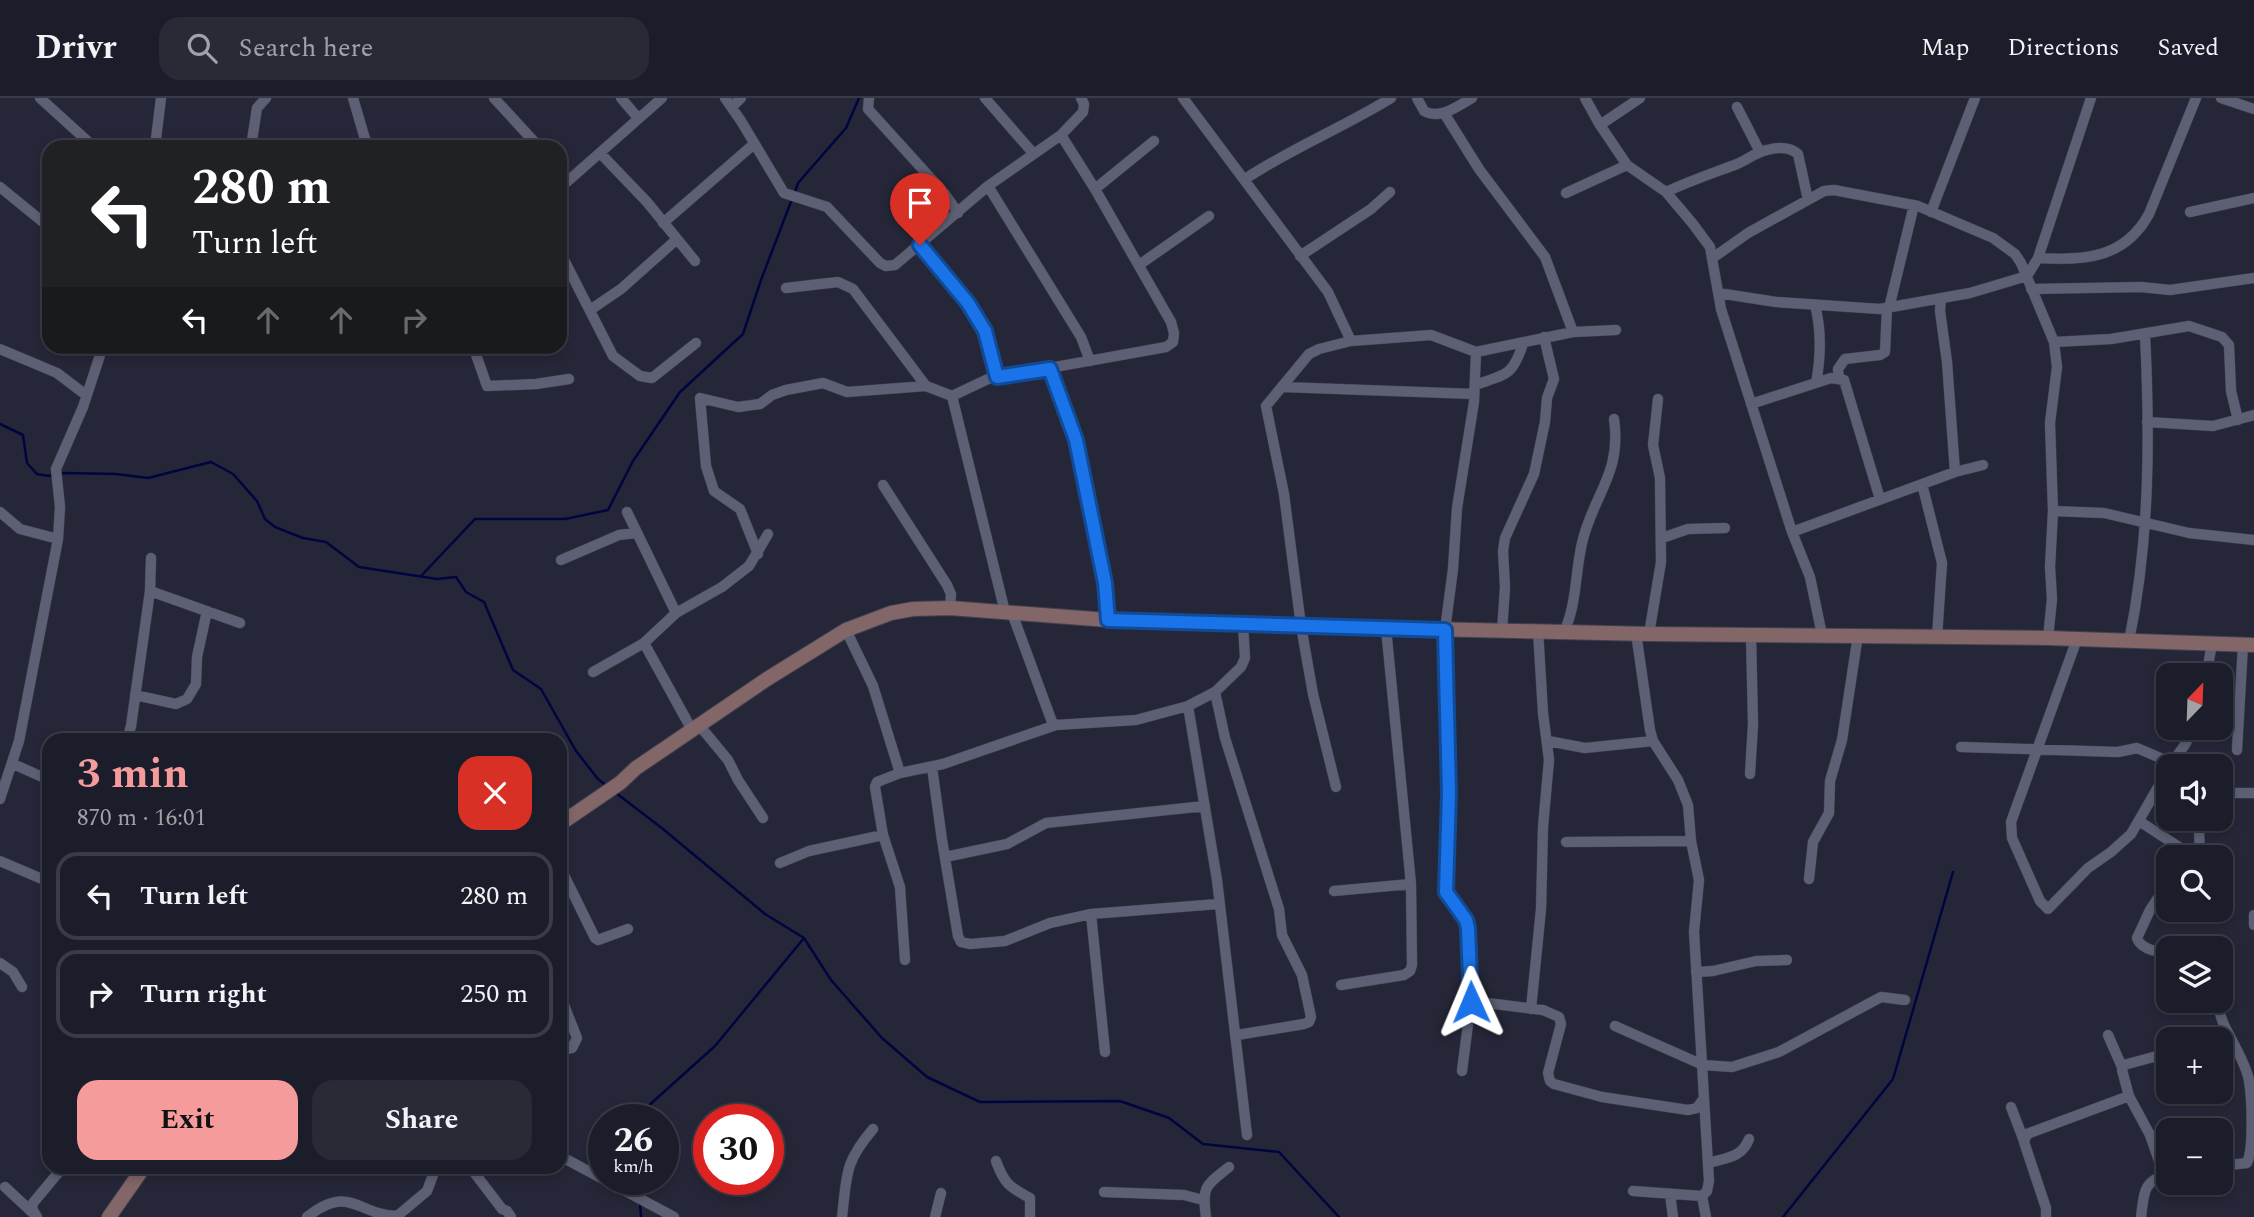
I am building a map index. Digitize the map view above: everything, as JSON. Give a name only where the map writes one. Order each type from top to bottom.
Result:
[{"type":"main road","points":[[567,819],[696,727],[846,630],[891,613],[913,609],[950,608],[1108,620],[1445,630],[2048,638],[2248,645]]},
{"type":"main road","points":[[109,1217],[139,1174]]},
{"type":"street","points":[[40,98],[86,140]]},
{"type":"street","points":[[157,140],[161,98]]},
{"type":"street","points":[[252,140],[257,108],[266,98]]},
{"type":"street","points":[[353,98],[366,140]]},
{"type":"street","points":[[494,98],[533,140]]},
{"type":"street","points":[[621,98],[638,118]]},
{"type":"street","points":[[569,180],[662,98]]},
{"type":"street","points":[[725,98],[784,193],[827,207],[880,263],[887,266],[895,265],[988,186],[1061,135],[1083,112],[1084,104],[1081,98]]},
{"type":"street","points":[[732,107],[741,98]]},
{"type":"street","points":[[869,98],[868,108],[945,194],[958,213]]},
{"type":"street","points":[[985,98],[1033,153]]},
{"type":"street","points":[[1245,179],[1262,167],[1365,115],[1391,98]]},
{"type":"street","points":[[1417,98],[1424,111],[1429,114],[1444,113],[1472,98]]},
{"type":"street","points":[[1585,98],[1628,165],[1666,192],[1710,247],[1714,257],[1721,309],[1792,532],[1815,592],[1822,635]]},
{"type":"street","points":[[1600,125],[1640,98]]},
{"type":"street","points":[[1931,212],[1975,98]]},
{"type":"street","points":[[1718,293],[1776,302],[1888,308],[1970,293],[2027,276],[2038,258],[2091,98]]},
{"type":"street","points":[[2038,258],[2097,256],[2129,241],[2140,230],[2196,98]]},
{"type":"street","points":[[2221,98],[2254,109]]},
{"type":"street","points":[[1189,100],[1334,300],[1351,341]]},
{"type":"street","points":[[1737,107],[1760,152]]},
{"type":"street","points":[[1444,113],[1479,169],[1545,257],[1573,332]]},
{"type":"street","points":[[758,554],[740,509],[714,491],[706,466],[700,398],[738,407],[760,404],[772,395],[786,390],[822,383],[847,392],[926,386],[952,396],[975,384],[997,377],[1166,347],[1173,342],[1171,322],[1095,188],[1061,135]]},
{"type":"street","points":[[1095,188],[1154,141]]},
{"type":"street","points":[[663,223],[754,144]]},
{"type":"street","points":[[1666,192],[1760,152],[1786,148],[1798,154],[1808,200]]},
{"type":"street","points":[[600,153],[647,202],[695,261]]},
{"type":"street","points":[[1566,193],[1628,165]]},
{"type":"street","points":[[988,186],[1081,337],[1090,361]]},
{"type":"street","points":[[0,187],[42,221]]},
{"type":"street","points":[[1714,257],[1748,233],[1824,191],[1834,190],[1914,205],[1993,238],[2015,254],[2054,342],[2057,367],[2050,423],[2053,511],[2050,567],[2052,599],[2048,638]]},
{"type":"street","points":[[1300,256],[1371,209],[1390,192]]},
{"type":"street","points":[[2190,212],[2254,198]]},
{"type":"street","points":[[1835,378],[1845,359],[1885,352],[1888,308],[1914,205]]},
{"type":"street","points":[[1139,265],[1209,216]]},
{"type":"street","points":[[590,310],[621,289],[676,240]]},
{"type":"street","points":[[920,245],[968,303],[985,331],[997,377]]},
{"type":"street","points":[[567,268],[613,356],[640,376],[652,378],[696,343]]},
{"type":"street","points":[[2031,289],[2170,289],[2254,278]]},
{"type":"street","points":[[786,288],[838,282],[853,289],[926,386]]},
{"type":"street","points":[[1941,298],[1955,472]]},
{"type":"street","points":[[1815,305],[1820,328],[1821,359],[1816,383]]},
{"type":"street","points":[[2054,342],[2111,339],[2189,326],[2227,340],[2231,391],[2238,420]]},
{"type":"street","points":[[1336,787],[1313,694],[1301,626],[1284,494],[1266,406],[1309,355],[1319,349],[1351,341],[1431,335],[1476,352],[1573,332],[1616,330]]},
{"type":"street","points":[[2129,641],[2140,589],[2149,470],[2145,334]]},
{"type":"street","points":[[1502,631],[1505,538],[1534,474],[1547,398],[1554,379],[1544,337]]},
{"type":"street","points":[[1283,387],[1474,389],[1514,368],[1523,344]]},
{"type":"street","points":[[0,349],[57,373],[86,395]]},
{"type":"street","points":[[1462,1071],[1471,1002],[1468,928],[1466,920],[1446,892],[1449,793],[1445,630],[1457,508],[1473,416],[1476,352]]},
{"type":"street","points":[[0,799],[2,786],[13,764],[58,539],[60,507],[56,474],[100,354]]},
{"type":"street","points":[[476,354],[487,386],[536,384],[569,379]]},
{"type":"street","points":[[1821,359],[1835,378]]},
{"type":"street","points":[[1050,369],[1076,440],[1105,583],[1108,620]]},
{"type":"street","points":[[1751,404],[1835,378],[1844,380],[1880,499]]},
{"type":"street","points":[[952,396],[1009,612],[1052,722],[1056,725]]},
{"type":"street","points":[[1633,1191],[1702,1196],[1707,1191],[1708,1163],[1694,932],[1699,880],[1691,841],[1688,805],[1653,741],[1643,634],[1660,579],[1660,478],[1653,445],[1658,399]]},
{"type":"street","points":[[2147,422],[2213,426],[2254,415]]},
{"type":"street","points":[[1564,632],[1571,616],[1582,540],[1610,477],[1617,439],[1614,419]]},
{"type":"street","points":[[1792,532],[1955,472],[1983,465]]},
{"type":"street","points":[[1923,484],[1942,563],[1937,636]]},
{"type":"street","points":[[883,485],[947,585],[951,594],[950,608]]},
{"type":"street","points":[[2053,511],[2104,513],[2189,533],[2254,540]]},
{"type":"street","points":[[0,512],[20,529],[58,539]]},
{"type":"street","points":[[627,512],[676,613]]},
{"type":"street","points":[[1662,538],[1688,529],[1725,528]]},
{"type":"street","points":[[561,560],[619,535],[636,533]]},
{"type":"street","points":[[593,672],[644,643],[676,613],[722,587],[749,566],[768,534]]},
{"type":"street","points":[[128,733],[150,591],[151,558]]},
{"type":"street","points":[[150,591],[240,623]]},
{"type":"street","points":[[135,695],[176,704],[187,699],[196,684],[197,657],[207,611]]},
{"type":"street","points":[[905,960],[900,887],[883,835],[875,787],[880,779],[932,767],[1056,725],[1136,720],[1188,706],[1215,692],[1241,667],[1245,658],[1243,624]]},
{"type":"street","points":[[1341,985],[1404,975],[1410,971],[1412,965],[1410,884],[1385,628]]},
{"type":"street","points":[[846,630],[873,686],[900,773]]},
{"type":"street","points":[[1531,1009],[1541,909],[1543,819],[1549,760],[1538,631]]},
{"type":"street","points":[[1750,774],[1753,724],[1751,635]]},
{"type":"street","points":[[1809,879],[1813,842],[1829,813],[1829,789],[1842,740],[1858,635]]},
{"type":"street","points":[[2077,639],[2011,822],[2012,838],[2040,901],[2048,909],[2088,868],[2120,845],[2140,821],[2156,792]]},
{"type":"street","points":[[644,643],[696,727],[727,760],[763,817]]},
{"type":"street","points":[[2208,663],[2212,644]]},
{"type":"street","points":[[2237,750],[2248,645]]},
{"type":"street","points":[[1215,692],[1224,738],[1279,909],[1282,935],[1302,975],[1311,1017],[1309,1023],[1237,1035]]},
{"type":"street","points":[[1188,706],[1237,1035],[1247,1135]]},
{"type":"street","points":[[1548,741],[1585,748],[1653,741]]},
{"type":"street","points":[[1961,747],[2119,752],[2137,748],[2156,758]]},
{"type":"street","points":[[13,764],[42,777]]},
{"type":"street","points":[[932,767],[961,942],[970,944],[1005,941],[1050,923],[1091,914],[1218,904]]},
{"type":"street","points":[[2233,793],[2254,793]]},
{"type":"street","points":[[945,857],[1007,844],[1046,823],[1205,806]]},
{"type":"street","points":[[2140,821],[2176,845]]},
{"type":"street","points":[[780,863],[809,851],[883,835]]},
{"type":"street","points":[[1566,842],[1691,841]]},
{"type":"street","points":[[0,861],[42,879]]},
{"type":"street","points":[[567,881],[598,940],[628,929]]},
{"type":"street","points":[[1334,891],[1410,884]]},
{"type":"street","points":[[2156,901],[2137,939],[2139,944],[2156,950]]},
{"type":"street","points":[[1091,914],[1105,1052]]},
{"type":"street","points":[[2254,915],[2254,925]]},
{"type":"street","points":[[1696,972],[1756,961],[1787,960]]},
{"type":"street","points":[[0,963],[13,972],[22,987]]},
{"type":"street","points":[[1615,1026],[1703,1065],[1732,1067],[1768,1056],[1816,1034],[1881,997],[1905,1000]]},
{"type":"street","points":[[1471,1002],[1555,1014],[1561,1021],[1548,1073],[1554,1084],[1602,1097],[1688,1110],[1697,1108],[1705,1097]]},
{"type":"street","points":[[567,1013],[577,1038],[572,1048],[567,1049]]},
{"type":"street","points":[[2220,1013],[2251,1073],[2250,1156],[2244,1164],[2233,1165]]},
{"type":"street","points":[[2108,1035],[2122,1067],[2129,1096],[2156,1150]]},
{"type":"street","points":[[2122,1067],[2156,1057]]},
{"type":"street","points":[[2025,1142],[2027,1134],[2034,1130],[2129,1096]]},
{"type":"street","points":[[2011,1107],[2025,1142],[2046,1208],[2046,1217]]},
{"type":"street","points":[[842,1217],[847,1170],[856,1149],[873,1129]]},
{"type":"street","points":[[1708,1163],[1735,1156],[1745,1149],[1749,1139]]},
{"type":"street","points":[[567,1160],[674,1217]]},
{"type":"street","points":[[996,1161],[1003,1180],[1030,1198],[1030,1217]]},
{"type":"street","points":[[1206,1217],[1204,1191],[1209,1183],[1229,1167]]},
{"type":"street","points":[[36,1216],[33,1203],[57,1174]]},
{"type":"street","points":[[307,1217],[317,1210],[349,1200],[378,1213],[397,1217],[427,1191],[433,1174]]},
{"type":"street","points":[[475,1174],[511,1217]]},
{"type":"street","points":[[2141,1217],[2147,1186],[2156,1181]]},
{"type":"street","points":[[5,1187],[36,1216]]},
{"type":"street","points":[[1104,1192],[1184,1195],[1203,1200]]},
{"type":"street","points":[[935,1217],[940,1194]]},
{"type":"street","points":[[1670,1195],[1673,1217]]},
{"type":"street","points":[[1702,1196],[1706,1217]]},
{"type":"waterway","points":[[795,192],[798,183],[846,128],[859,98]]},
{"type":"waterway","points":[[421,576],[475,519],[565,519],[608,510],[633,461],[680,392],[743,334],[792,199]]},
{"type":"waterway","points":[[0,424],[23,435],[27,463],[37,474],[116,474],[148,478],[211,462],[233,474],[257,501],[265,519],[275,527],[303,538],[326,542],[359,567],[437,579],[456,577],[466,592],[484,602],[513,670],[541,689],[566,733]]},
{"type":"waterway","points":[[567,735],[598,779],[608,787]]},
{"type":"waterway","points":[[616,793],[765,914],[804,938],[831,980],[882,1038],[927,1077],[980,1102],[1120,1101],[1169,1118],[1203,1144],[1279,1152],[1339,1217]]},
{"type":"waterway","points":[[1783,1217],[1893,1079],[1953,872]]},
{"type":"waterway","points":[[650,1104],[715,1046],[804,938]]},
{"type":"waterway","points":[[640,1203],[641,1217]]},
{"type":"route","points":[[920,245],[950,279],[985,331],[997,377],[1050,369],[1076,440],[1105,583],[1108,620],[1445,630],[1449,793],[1446,892],[1466,920],[1468,928],[1471,1002]]}]
